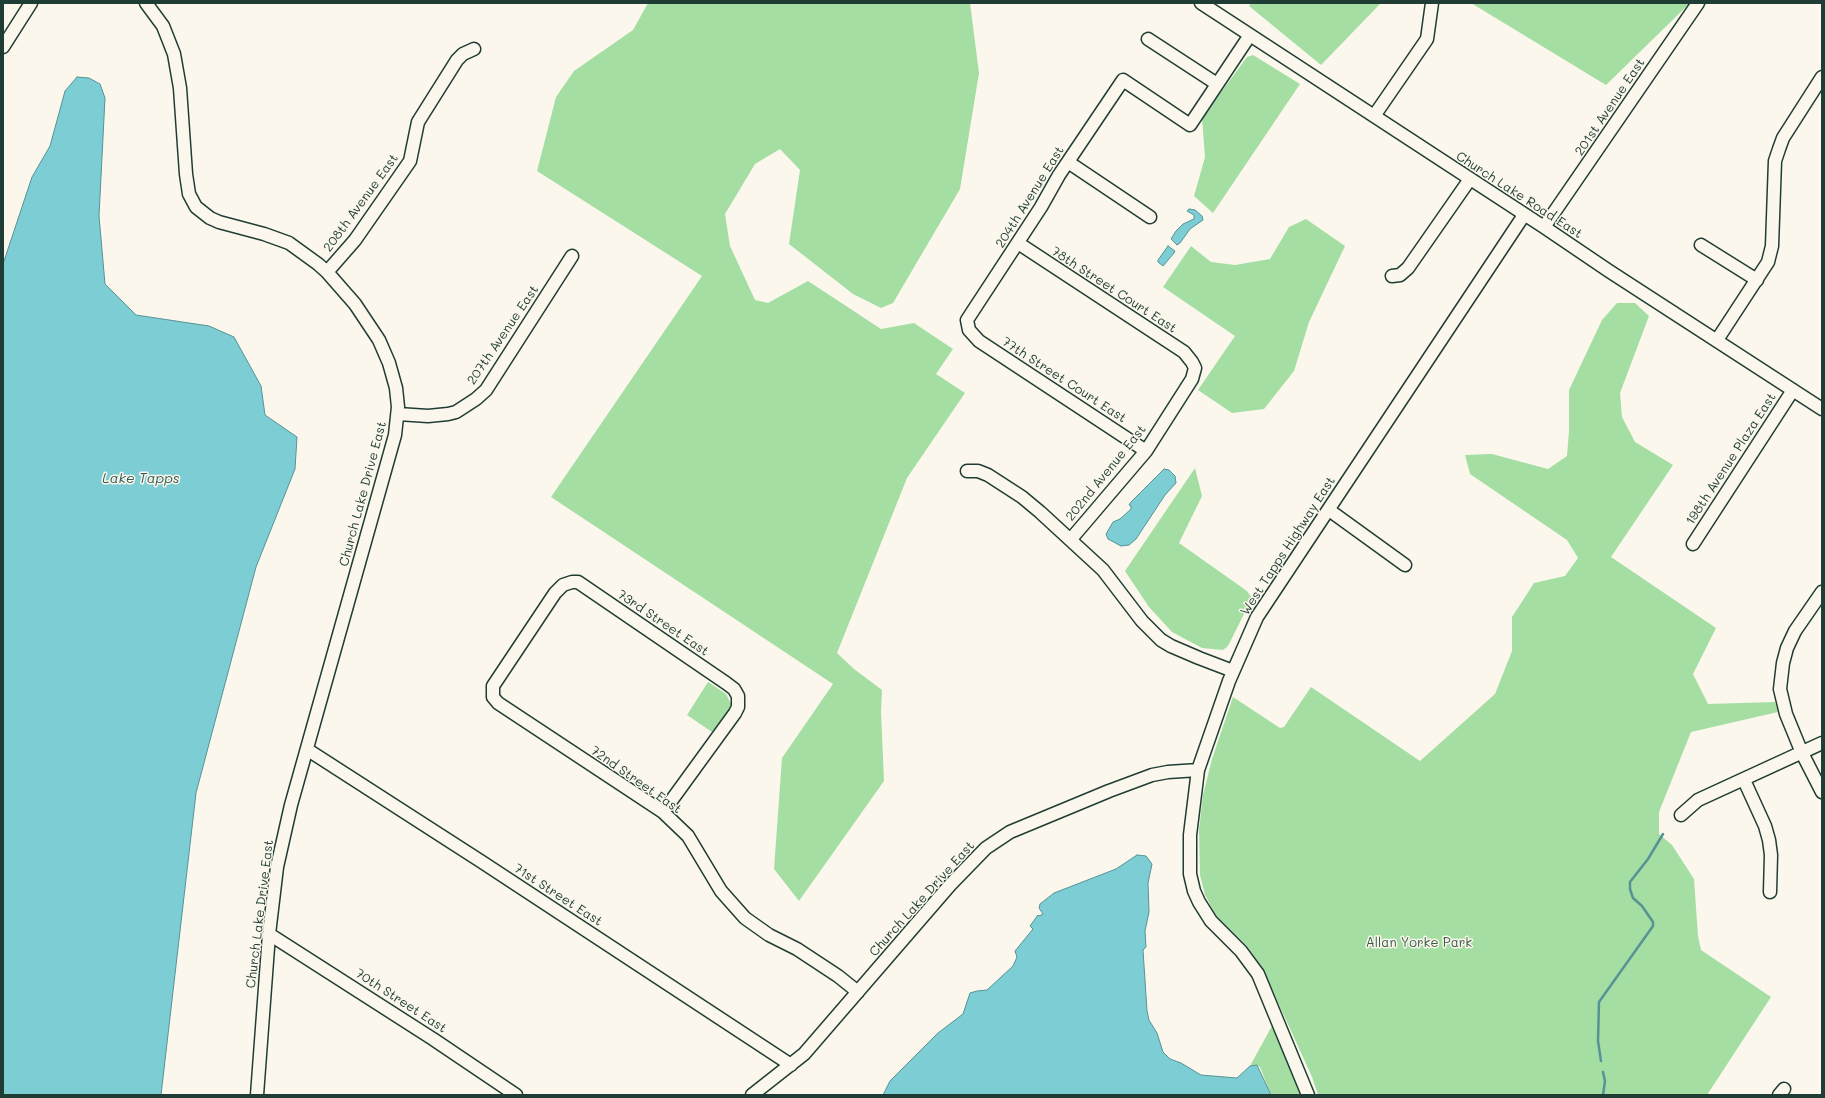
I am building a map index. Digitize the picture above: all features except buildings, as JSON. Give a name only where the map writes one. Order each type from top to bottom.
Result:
[{"type":"street","points":[[3,47],[31,3]]},
{"type":"street","name":"Church Lake Drive East","points":[[146,3],[163,26],[174,54],[180,88],[186,174],[189,194],[196,207],[210,218],[219,222],[271,236],[289,243],[327,272],[355,304],[379,340],[389,363],[396,388],[398,414],[396,435],[308,750],[291,805],[277,867],[269,934],[257,1095]]},
{"type":"street","name":"Church Lake Road East","points":[[1201,3],[1609,271],[1822,408]]},
{"type":"street","points":[[1374,116],[1427,40],[1432,3]]},
{"type":"street","name":"201st Avenue East","points":[[1544,227],[1698,3]]},
{"type":"street","points":[[1148,39],[1216,84],[1250,35]]},
{"type":"street","name":"208th Avenue East","points":[[327,272],[355,240],[410,161],[418,122],[457,60],[463,54],[474,49]]},
{"type":"street","points":[[1717,340],[1768,262],[1772,246],[1776,161],[1778,149],[1783,138],[1822,77]]},
{"type":"street","name":"204th Avenue East","points":[[969,330],[968,320],[970,314],[1018,243],[1068,162],[1123,80],[1190,125],[1216,84]]},
{"type":"street","points":[[1068,162],[1150,217]]},
{"type":"street","points":[[1392,276],[1400,275],[1408,268],[1470,179]]},
{"type":"street","name":"West Tapps Highway East","points":[[1308,1095],[1258,974],[1245,955],[1211,921],[1198,902],[1194,891],[1190,874],[1190,835],[1198,770],[1233,671],[1249,634],[1268,598],[1329,510],[1524,215]]},
{"type":"street","name":"78th Street Court East","points":[[1018,243],[1184,352],[1192,362]]},
{"type":"street","points":[[1701,245],[1757,280]]},
{"type":"street","name":"207th Avenue East","points":[[398,414],[428,416],[456,412],[476,399],[486,390],[572,256]]},
{"type":"street","name":"77th Street Court East","points":[[969,330],[979,341],[1146,451]]},
{"type":"street","name":"202nd Avenue East","points":[[1071,539],[1146,451],[1192,379],[1195,368],[1192,362]]},
{"type":"street","name":"198th Avenue Plaza East","points":[[1693,544],[1793,390]]},
{"type":"street","points":[[967,471],[978,471],[988,475],[1022,497],[1071,539],[1103,570],[1142,621],[1161,640],[1192,655],[1233,671]]},
{"type":"street","points":[[1329,510],[1405,565]]},
{"type":"street","name":"73rd Street East","points":[[493,697],[493,686],[555,593],[563,585],[578,582],[726,683],[734,689],[738,696],[738,707],[735,713],[663,812]]},
{"type":"street","points":[[1822,592],[1795,631],[1787,648],[1781,674],[1780,689],[1782,700],[1802,753],[1822,792]]},
{"type":"street","name":"72nd Street East","points":[[493,697],[498,703],[663,812],[688,836],[721,891],[745,918],[769,935],[797,949],[838,976],[858,992]]},
{"type":"street","points":[[1681,815],[1698,800],[1822,743]]},
{"type":"street","name":"71st Street East","points":[[308,750],[482,862],[791,1065]]},
{"type":"street","name":"Church Lake Drive East","points":[[752,1095],[791,1065],[827,1028],[969,864],[986,848],[999,839],[1068,807],[1152,775],[1168,772],[1198,770]]},
{"type":"street","points":[[1744,780],[1765,826],[1769,840],[1771,855],[1770,892]]},
{"type":"street","name":"70th Street East","points":[[269,934],[420,1030],[516,1095]]},
{"type":"green space","points":[[648,3],[970,3],[979,73],[960,189],[893,303],[881,308],[853,294],[789,244],[800,170],[780,149],[755,164],[725,214],[730,246],[755,300],[768,303],[808,281],[881,329],[914,323],[953,349],[936,374],[965,393],[907,478],[837,653],[854,669],[882,690],[881,712],[884,781],[799,901],[774,869],[782,758],[833,684],[551,497],[702,276],[537,171],[556,97],[574,71],[633,30]]},
{"type":"green space","points":[[1251,3],[1381,3],[1321,65],[1249,6]]},
{"type":"green space","points":[[1471,3],[1690,3],[1606,85]]},
{"type":"green space","points":[[1253,55],[1300,84],[1213,213],[1194,196],[1205,157],[1202,118],[1247,57]]},
{"type":"green space","points":[[1306,219],[1345,246],[1309,322],[1294,371],[1264,409],[1232,413],[1198,390],[1235,336],[1163,287],[1191,246],[1211,262],[1235,265],[1270,259],[1289,227]]},
{"type":"green space","name":"Allan Yorke Park","points":[[1617,303],[1635,303],[1649,316],[1620,393],[1622,417],[1635,442],[1673,465],[1611,557],[1716,628],[1693,674],[1708,704],[1775,702],[1778,712],[1691,732],[1659,812],[1659,834],[1672,845],[1694,879],[1698,936],[1701,950],[1771,997],[1707,1095],[1318,1095],[1312,1077],[1262,967],[1247,946],[1220,920],[1214,912],[1205,895],[1200,875],[1199,830],[1203,795],[1212,759],[1233,697],[1280,728],[1284,727],[1311,687],[1420,761],[1495,694],[1512,651],[1512,617],[1534,583],[1565,576],[1578,558],[1567,540],[1470,474],[1465,455],[1492,454],[1548,469],[1567,456],[1569,431],[1569,390],[1602,320]]},
{"type":"green space","points":[[1195,468],[1202,496],[1179,543],[1247,591],[1252,598],[1228,646],[1223,650],[1202,648],[1172,632],[1149,607],[1125,571]]},
{"type":"green space","points":[[708,682],[726,694],[731,704],[730,708],[712,732],[687,715]]},
{"type":"green space","points":[[1273,1024],[1300,1095],[1271,1095],[1260,1067],[1257,1065],[1250,1066]]},
{"type":"water","name":"Lake Tapps","points":[[77,77],[89,78],[100,84],[105,98],[99,216],[105,284],[136,315],[209,326],[234,337],[261,386],[265,415],[297,437],[295,469],[256,567],[196,793],[161,1095],[3,1095],[3,264],[32,177],[50,146],[65,91]]},
{"type":"water","points":[[1189,209],[1195,210],[1202,216],[1203,220],[1190,229],[1177,245],[1171,239],[1176,231],[1183,224],[1194,219],[1194,215],[1187,211]]},
{"type":"water","points":[[1168,246],[1175,251],[1163,266],[1158,262],[1158,260]]},
{"type":"water","points":[[1164,469],[1169,470],[1175,476],[1176,483],[1165,495],[1136,539],[1129,545],[1121,546],[1108,539],[1106,534],[1113,522],[1120,519],[1131,509],[1131,506],[1129,505],[1131,502]]},
{"type":"water","points":[[1137,855],[1146,856],[1152,864],[1148,883],[1149,912],[1145,931],[1146,947],[1143,950],[1147,1011],[1149,1020],[1157,1033],[1163,1052],[1170,1059],[1181,1063],[1201,1075],[1237,1078],[1250,1066],[1257,1065],[1271,1095],[883,1095],[890,1081],[938,1033],[963,1014],[970,993],[987,990],[1013,966],[1017,957],[1015,951],[1033,929],[1030,926],[1038,915],[1043,914],[1039,908],[1040,904],[1054,893],[1116,869]]},
{"type":"waterway","points":[[1601,1061],[1598,1041],[1599,1002],[1653,926],[1653,922],[1642,906],[1633,898],[1630,889],[1630,882],[1648,859],[1663,834]]},
{"type":"waterway","points":[[1603,1072],[1605,1081],[1603,1095]]}]
